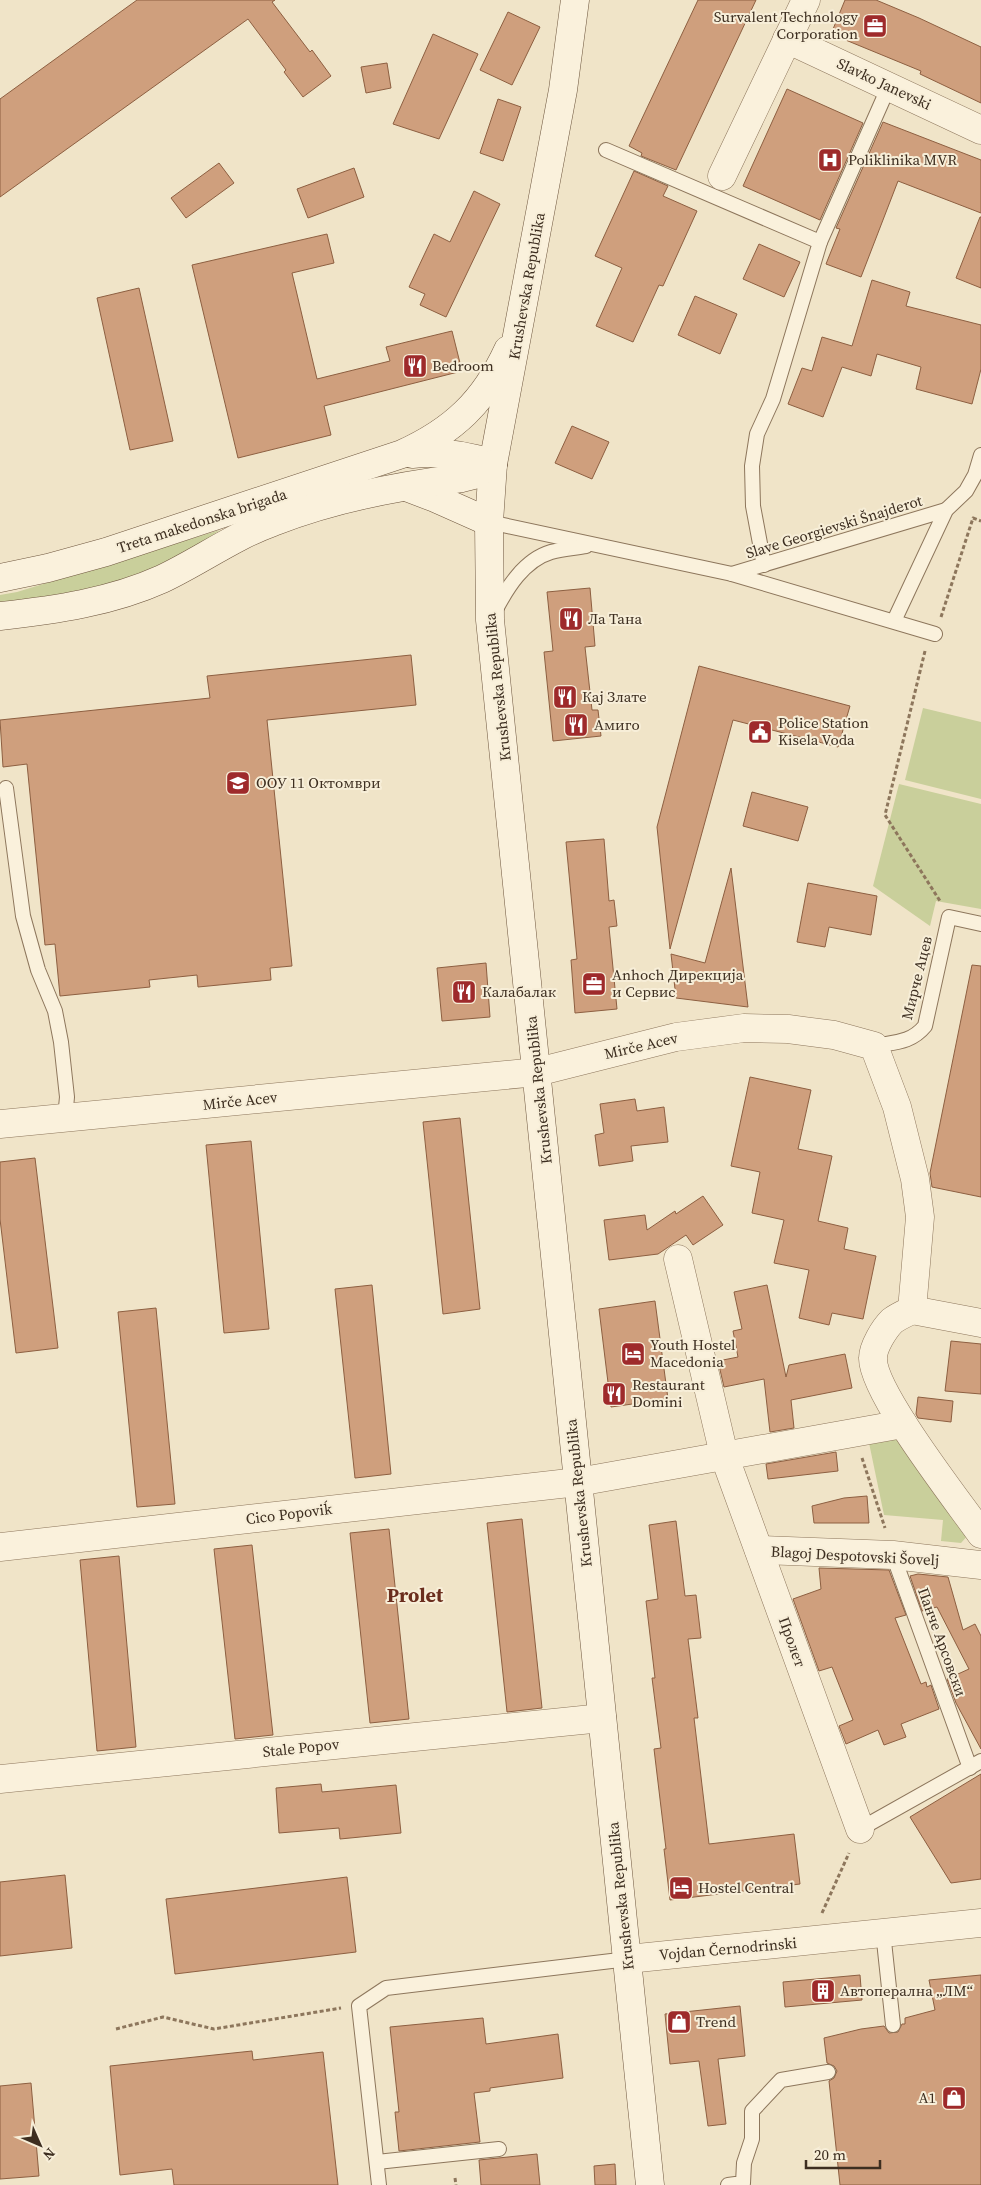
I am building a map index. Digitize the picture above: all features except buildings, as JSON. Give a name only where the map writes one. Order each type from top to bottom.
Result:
[{"type":"street","name":"Krushevska Republika","points":[[575,0],[563,90],[494,464],[489,522],[490,620],[650,2185]]},
{"type":"street","points":[[722,176],[806,0]]},
{"type":"street","name":"Slavko Janevski","points":[[787,38],[981,130]]},
{"type":"street","name":"Treta makedonska brigada","points":[[0,578],[48,568],[106,552],[402,454],[428,443],[459,420],[490,381],[504,358],[519,326]]},
{"type":"street","name":"Treta makedonska brigada","points":[[402,454],[448,453],[466,455],[494,464]]},
{"type":"street","name":"Treta makedonska brigada","points":[[0,616],[58,609],[121,594],[187,567],[216,549],[273,522],[357,495],[474,475],[494,464]]},
{"type":"street","points":[[403,486],[489,522]]},
{"type":"street","name":"Mirče Acev","points":[[0,1124],[537,1072],[676,1037],[744,1028],[788,1029],[834,1035],[874,1046]]},
{"type":"street","points":[[874,1046],[897,1107],[915,1179],[920,1217],[912,1310]]},
{"type":"street","name":"Пролет","points":[[678,1259],[724,1455],[860,1829]]},
{"type":"street","points":[[981,1323],[912,1310],[892,1321],[880,1338],[873,1357],[875,1375],[903,1424],[981,1534]]},
{"type":"street","points":[[578,1482],[854,1431],[903,1424]]},
{"type":"street","name":"Cico Popoviḱ","points":[[0,1547],[578,1482]]},
{"type":"street","name":"Blagoj Despotovski Šovelj","points":[[759,1550],[893,1555],[981,1565]]},
{"type":"street","name":"Stale Popov","points":[[0,1779],[602,1718]]},
{"type":"street","name":"Vojdan Černodrinski","points":[[628,1958],[981,1923]]},
{"type":"lane","points":[[764,565],[753,506],[752,466],[757,434],[774,400],[820,242],[889,86]]},
{"type":"lane","points":[[606,150],[820,242]]},
{"type":"lane","name":"Slave Georgievski Šnajderot","points":[[894,621],[946,510],[966,491],[975,475],[981,455]]},
{"type":"lane","name":"Slave Georgievski Šnajderot","points":[[732,574],[946,510]]},
{"type":"lane","name":"Slave Georgievski Šnajderot","points":[[489,522],[732,574],[932,633]]},
{"type":"lane","name":"Slave Georgievski Šnajderot","points":[[490,620],[502,598],[526,567],[551,552],[591,545]]},
{"type":"lane","points":[[6,788],[23,916],[38,970],[55,1011],[61,1042],[67,1097],[65,1118]]},
{"type":"lane","points":[[949,916],[981,924]]},
{"type":"lane","name":"Мирче Ацев","points":[[874,1046],[904,1040],[917,1035],[925,1026],[949,916]]},
{"type":"lane","name":"Панче Арсовски","points":[[893,1555],[976,1765]]},
{"type":"lane","points":[[860,1829],[976,1765]]},
{"type":"lane","points":[[882,1932],[893,2025]]},
{"type":"lane","name":"Vojdan Černodrinski","points":[[359,2006],[386,1988],[628,1958]]},
{"type":"lane","points":[[359,2006],[379,2185]]},
{"type":"lane","points":[[728,2185],[743,2183],[744,2163],[752,2139],[752,2111],[781,2080],[828,2072]]},
{"type":"lane","points":[[376,2162],[499,2149]]},
{"type":"path","points":[[949,916],[885,816],[932,633],[973,518],[981,521]]},
{"type":"path","points":[[854,1431],[893,1555]]},
{"type":"path","points":[[809,1941],[860,1829]]},
{"type":"path","points":[[116,2029],[164,2018],[214,2029],[359,2006]]},
{"type":"path","points":[[455,2178],[456,2185]]},
{"type":"green space","points":[[220,530],[187,551],[151,569],[114,583],[67,594],[0,603],[0,595],[17,592]]},
{"type":"green space","points":[[923,708],[981,722],[981,799],[905,780]]},
{"type":"green space","points":[[899,784],[981,804],[981,909],[936,901],[930,926],[873,886]]},
{"type":"green space","points":[[899,1431],[969,1534],[961,1543],[941,1541],[943,1520],[884,1515],[868,1438]]},
{"type":"place","name":"Survalent Technology Corporation","points":[[875,26]]},
{"type":"place","name":"Poliklinika MVR","points":[[830,160]]},
{"type":"place","name":"Bedroom","points":[[415,366]]},
{"type":"place","name":"Ла Тана","points":[[571,619]]},
{"type":"place","name":"Кај Злате","points":[[565,697]]},
{"type":"place","name":"Амиго","points":[[576,725]]},
{"type":"place","name":"Police Station Kisela Voda","points":[[760,732]]},
{"type":"place","name":"ООУ 11 Октомври","points":[[238,783]]},
{"type":"place","name":"Anhoch Дирекција и Сервис","points":[[594,984]]},
{"type":"place","name":"Калабалак","points":[[464,992]]},
{"type":"place","name":"Youth Hostel Macedonia","points":[[633,1354]]},
{"type":"place","name":"Restaurant Domini","points":[[614,1394]]},
{"type":"place","name":"Hostel Central","points":[[681,1888]]},
{"type":"place","name":"Автоперална „ЛМ“","points":[[823,1991]]},
{"type":"place","name":"Trend","points":[[679,2022]]},
{"type":"place","name":"A1","points":[[954,2098]]},
{"type":"district","name":"Prolet","points":[[415,1595]]}]
